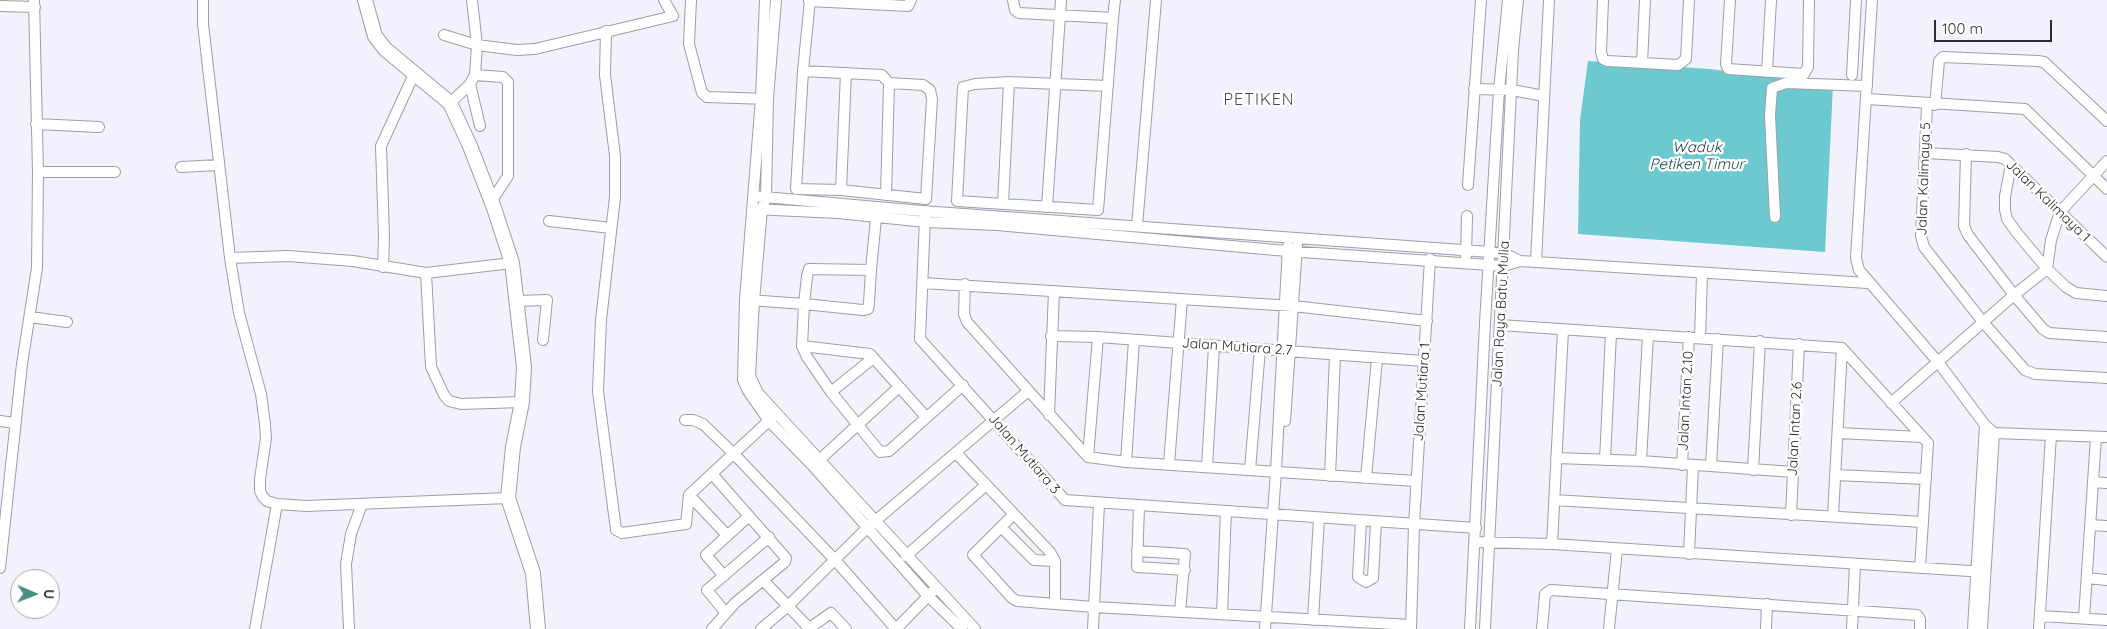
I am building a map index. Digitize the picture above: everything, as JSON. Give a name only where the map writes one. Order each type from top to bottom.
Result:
[{"type":"main road","points":[[365,0],[376,36],[385,49],[450,103],[470,146],[512,263],[524,367],[522,402],[513,447],[508,498],[533,573],[538,629]]},
{"type":"street","points":[[203,0],[203,24],[230,258],[239,313],[261,394],[265,424],[266,438],[260,491],[267,501],[277,504],[306,506],[508,498]]},
{"type":"street","points":[[472,0],[477,45],[473,80],[480,126]]},
{"type":"street","points":[[664,0],[673,16]]},
{"type":"street","points":[[691,0],[689,44],[702,93],[707,97],[764,98]]},
{"type":"street","points":[[765,0],[766,67],[753,196],[757,209],[743,380],[748,391],[817,463],[871,525],[928,596],[962,629]]},
{"type":"street","points":[[766,67],[776,0]]},
{"type":"street","points":[[889,83],[922,85],[930,90],[932,100],[926,199],[842,190],[796,189],[803,71],[810,0],[908,6],[911,0]]},
{"type":"street","points":[[1014,0],[1015,10],[1019,13],[1113,18]]},
{"type":"street","points":[[1047,207],[1061,0]]},
{"type":"street","points":[[1108,86],[1009,82],[976,84],[963,87],[957,201],[1098,210],[1115,0]]},
{"type":"street","points":[[1137,226],[1156,0]]},
{"type":"street","points":[[1468,185],[1481,0]]},
{"type":"street","points":[[1470,629],[1499,90],[1508,0]]},
{"type":"street","name":"Jalan Raya Batu Mulia","points":[[1485,629],[1518,0]]},
{"type":"street","points":[[1536,262],[1550,0]]},
{"type":"street","points":[[1603,0],[1602,56],[1608,61],[1678,65],[1685,62],[1689,0]]},
{"type":"street","points":[[1642,63],[1645,0]]},
{"type":"street","points":[[1730,0],[1726,66],[1730,70],[1804,74],[1807,71],[1809,0]]},
{"type":"street","points":[[1767,72],[1770,0]]},
{"type":"street","points":[[1852,76],[1856,0]]},
{"type":"street","points":[[1872,0],[1857,266],[1868,284],[1938,362],[1985,425],[1994,433],[2102,437],[2093,482],[2084,618]]},
{"type":"street","points":[[0,6],[34,4],[38,172],[37,268],[15,423],[0,568]]},
{"type":"street","points":[[444,35],[477,45],[526,50],[690,13]]},
{"type":"street","points":[[606,31],[605,75],[615,156],[615,197],[601,320],[598,392],[616,530],[622,533],[686,524],[689,495],[773,417]]},
{"type":"street","name":"Jalan Kalimaya 5","points":[[2107,121],[2044,62],[1943,57],[1939,60],[1925,153],[1922,242],[1983,322],[2025,370],[2035,374],[2107,378]]},
{"type":"street","points":[[803,71],[882,75],[889,83],[886,195]]},
{"type":"street","points":[[842,190],[846,73]]},
{"type":"street","points":[[383,267],[381,146],[414,74]]},
{"type":"street","points":[[450,103],[473,80],[503,77],[508,82],[508,176],[491,202]]},
{"type":"street","points":[[1002,204],[1009,82]]},
{"type":"street","points":[[1775,217],[1770,115],[1772,88],[1786,82],[1867,86]]},
{"type":"street","points":[[1474,89],[1512,90],[1544,96]]},
{"type":"street","points":[[757,209],[766,197],[764,98]]},
{"type":"street","points":[[1867,99],[1931,105],[2025,109],[2107,189]]},
{"type":"street","points":[[36,124],[99,127]]},
{"type":"street","name":"Jalan Kalimaya 1","points":[[1925,153],[2002,157],[2107,257]]},
{"type":"street","points":[[1966,154],[1964,226],[1968,235],[2014,295],[2043,329],[2049,332],[2107,337]]},
{"type":"street","points":[[1891,403],[2014,295],[2047,269],[2051,240],[2060,212],[2107,160]]},
{"type":"street","points":[[181,167],[219,165]]},
{"type":"street","points":[[2011,165],[2005,196],[2007,219],[2047,269],[2066,287],[2076,293],[2107,296]]},
{"type":"street","points":[[38,172],[116,172]]},
{"type":"street","points":[[753,196],[926,211],[1504,253],[1520,261]]},
{"type":"street","points":[[757,209],[926,222],[997,225],[1291,251],[1430,259],[1504,266],[1520,261],[1868,284]]},
{"type":"street","name":"Jalan Mutiara 3","points":[[926,211],[919,336],[1065,500],[1099,504],[1476,528]]},
{"type":"street","points":[[1466,262],[1467,216]]},
{"type":"street","points":[[749,300],[863,310],[868,308],[876,218]]},
{"type":"street","points":[[550,221],[611,228]]},
{"type":"street","points":[[1272,629],[1270,616],[1291,251],[1294,238]]},
{"type":"street","points":[[230,258],[288,256],[353,260],[383,267],[426,273],[512,263]]},
{"type":"street","name":"Jalan Mutiara 1","points":[[1411,627],[1416,481],[1430,259]]},
{"type":"street","points":[[871,270],[811,268],[807,276],[804,304],[802,346],[807,357],[831,392],[857,426],[880,452],[884,453],[963,385]]},
{"type":"street","points":[[426,273],[431,367],[444,395],[449,401],[471,405],[522,402]]},
{"type":"street","points":[[1700,338],[1702,274]]},
{"type":"street","points":[[922,283],[965,284],[1288,305],[1427,321]]},
{"type":"street","points":[[965,284],[964,314],[966,322],[1027,392],[1088,457],[1126,462],[1416,481]]},
{"type":"street","points":[[1050,415],[1051,336],[1054,291]]},
{"type":"street","points":[[1169,464],[1182,299]]},
{"type":"street","points":[[517,302],[547,300],[543,340]]},
{"type":"street","points":[[30,317],[67,322]]},
{"type":"street","points":[[1500,325],[1842,348],[1922,436],[1928,446],[1920,568]]},
{"type":"street","points":[[1552,544],[1563,330]]},
{"type":"street","points":[[1605,460],[1611,333]]},
{"type":"street","points":[[1641,461],[1648,335]]},
{"type":"street","name":"Jalan Mutiara 2.7","points":[[1051,336],[1178,342],[1377,359],[1423,360]]},
{"type":"street","points":[[1088,457],[1098,337]]},
{"type":"street","name":"Jalan Intan 2.10","points":[[1682,465],[1689,337]]},
{"type":"street","points":[[1711,466],[1718,339]]},
{"type":"street","points":[[1126,462],[1134,340]]},
{"type":"street","points":[[1752,470],[1760,341]]},
{"type":"street","name":"Jalan Intan 2.6","points":[[1791,514],[1799,344]]},
{"type":"street","points":[[802,346],[866,352],[926,417]]},
{"type":"street","points":[[1207,467],[1214,346]]},
{"type":"street","points":[[1833,516],[1842,348]]},
{"type":"street","points":[[1250,470],[1260,349]]},
{"type":"street","points":[[1330,476],[1335,355]]},
{"type":"street","points":[[831,392],[872,359]]},
{"type":"street","points":[[1366,478],[1377,359]]},
{"type":"street","points":[[817,463],[899,387]]},
{"type":"street","points":[[761,629],[788,606],[871,525],[1027,392]]},
{"type":"street","points":[[684,420],[693,420],[704,424],[835,560],[896,629],[936,589]]},
{"type":"street","points":[[0,421],[15,423]]},
{"type":"street","points":[[1982,629],[1980,571],[1985,425]]},
{"type":"street","points":[[1838,433],[1922,436]]},
{"type":"street","points":[[1972,629],[1994,433]]},
{"type":"street","points":[[2039,629],[2051,435]]},
{"type":"street","points":[[956,453],[1046,547],[1055,561],[1055,602]]},
{"type":"street","points":[[1556,458],[1641,461],[1793,472]]},
{"type":"street","points":[[1689,554],[1693,466]]},
{"type":"street","points":[[712,474],[786,558],[725,612],[712,629]]},
{"type":"street","points":[[1835,475],[1926,479]]},
{"type":"street","points":[[2093,482],[2107,483]]},
{"type":"street","points":[[906,556],[986,485]]},
{"type":"street","points":[[689,495],[727,535]]},
{"type":"street","points":[[1554,500],[1692,506],[1923,522]]},
{"type":"street","points":[[255,629],[277,504]]},
{"type":"street","points":[[349,629],[346,564],[351,534],[362,504]]},
{"type":"street","points":[[1093,629],[1099,504]]},
{"type":"street","points":[[1139,506],[1137,567],[1185,570]]},
{"type":"street","points":[[1222,614],[1226,511]]},
{"type":"street","points":[[1014,514],[975,551],[974,558],[1012,598],[1026,602],[1055,602],[1094,608],[1270,616],[1411,627]]},
{"type":"street","points":[[724,576],[706,555],[749,516]]},
{"type":"street","points":[[1313,620],[1319,518]]},
{"type":"street","points":[[1361,521],[1358,577],[1366,582],[1373,578],[1376,522]]},
{"type":"street","points":[[871,525],[906,556],[974,629]]},
{"type":"street","points":[[2091,525],[2107,526]]},
{"type":"street","points":[[1001,527],[1034,560],[1055,561]]},
{"type":"street","points":[[725,612],[707,590],[768,537]]},
{"type":"street","points":[[1476,542],[1552,544],[1980,571]]},
{"type":"street","points":[[1609,629],[1617,549]]},
{"type":"street","points":[[1137,552],[1185,554],[1180,612]]},
{"type":"street","points":[[1852,629],[1855,564]]},
{"type":"street","points":[[2087,578],[2107,580]]},
{"type":"street","points":[[763,580],[809,629],[832,613],[846,629]]},
{"type":"street","points":[[1542,629],[1546,591],[1917,615],[1920,618],[1920,629]]},
{"type":"street","points":[[1766,629],[1767,604]]},
{"type":"street","points":[[1265,629],[1270,616]]},
{"type":"street","points":[[2040,616],[2107,620]]},
{"type":"water","name":"Waduk Petiken Timur","points":[[1588,61],[1710,69],[1833,85],[1825,252],[1578,234],[1580,120]]},
{"type":"district","name":"PETIKEN","points":[[1259,100]]}]
